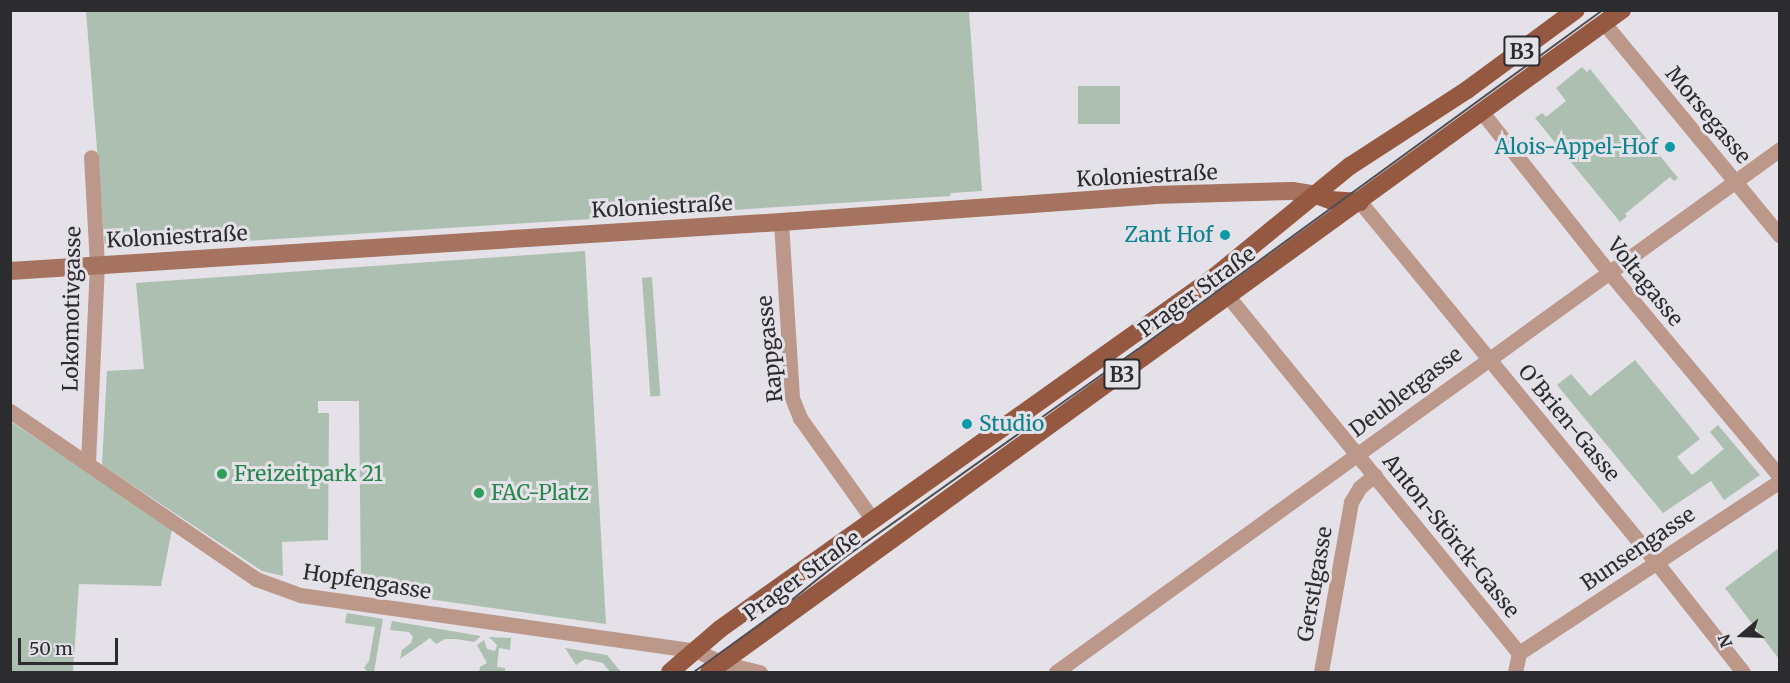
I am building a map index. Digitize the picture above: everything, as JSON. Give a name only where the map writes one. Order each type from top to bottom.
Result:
[{"type":"main road","name":"Prager Straße","points":[[670,672],[697,651],[716,632],[1213,278],[1350,166],[1467,90],[1576,10]]},
{"type":"main road","name":"Prager Straße","points":[[716,668],[1622,10]]},
{"type":"main road","points":[[1316,195],[1330,200],[1360,202]]},
{"type":"main road","points":[[873,520],[884,545]]},
{"type":"street","name":"Morsegasse","points":[[1604,23],[1779,236]]},
{"type":"street","name":"Voltagasse","points":[[1481,111],[1608,271],[1779,479]]},
{"type":"street","name":"Deublergasse","points":[[1058,672],[1487,358],[1779,149]]},
{"type":"street","name":"Lokomotivgasse","points":[[88,462],[98,264],[91,157]]},
{"type":"street","name":"Koloniestraße","points":[[10,271],[781,222],[1154,195],[1292,191],[1316,195]]},
{"type":"street","name":"O'Brien-Gasse","points":[[1360,202],[1656,562],[1743,672]]},
{"type":"street","name":"Rappgasse","points":[[781,222],[792,398],[800,418],[873,520]]},
{"type":"street","name":"Anton-Störck-Gasse","points":[[1213,278],[1519,654]]},
{"type":"street","name":"Hopfengasse","points":[[10,411],[88,462],[256,579],[300,595],[697,651],[716,668],[760,672]]},
{"type":"street","name":"Gerstlgasse","points":[[1321,672],[1351,502],[1360,487],[1375,475]]},
{"type":"street","name":"Bunsengasse","points":[[1519,654],[1779,479]]},
{"type":"street","points":[[1515,672],[1519,654]]},
{"type":"green space","points":[[86,11],[969,11],[982,191],[951,193],[950,196],[105,250]]},
{"type":"green space","points":[[1582,67],[1587,72],[1590,69],[1678,178],[1674,181],[1670,177],[1625,214],[1627,216],[1620,222],[1535,118],[1542,113],[1546,117],[1566,101],[1556,88]]},
{"type":"green space","points":[[1078,86],[1120,86],[1120,124],[1078,124]]},
{"type":"green space","name":"FAC-Platz","points":[[585,251],[606,624],[407,596],[407,594],[361,586],[359,401],[318,401],[318,413],[329,413],[328,540],[282,542],[283,576],[262,571],[102,465],[107,371],[144,369],[136,283]]},
{"type":"green space","points":[[652,277],[660,396],[650,396],[642,278]]},
{"type":"green space","points":[[1635,360],[1700,439],[1677,457],[1692,475],[1724,449],[1710,432],[1718,425],[1760,475],[1724,500],[1711,481],[1663,513],[1557,385],[1571,374],[1590,396]]},
{"type":"green space","points":[[10,421],[172,529],[161,586],[79,584],[73,672],[11,672]]},
{"type":"green space","points":[[1779,548],[1779,659],[1725,588]]},
{"type":"green space","points":[[347,613],[383,619],[374,672],[368,672],[364,668],[369,661],[375,627],[345,623]]},
{"type":"green space","points":[[392,621],[481,636],[474,642],[445,639],[436,644],[430,638],[400,659],[402,650],[411,643],[413,637],[409,632],[390,630]]},
{"type":"green space","points":[[489,637],[511,638],[510,650],[499,648],[497,667],[505,668],[505,672],[479,672],[480,667],[487,663],[477,645],[484,640],[487,649],[495,651],[497,645]]},
{"type":"green space","points":[[565,648],[607,655],[621,672],[610,672],[603,663],[585,659],[576,665]]},
{"type":"tram line","points":[[694,672],[777,612],[844,558],[1137,350],[1603,10]]},
{"type":"place","name":"Alois-Appel-Hof","points":[[1670,147]]},
{"type":"place","name":"Zant Hof","points":[[1225,235]]},
{"type":"place","name":"Studio","points":[[967,424]]},
{"type":"place","name":"Freizeitpark 21","points":[[222,474]]},
{"type":"place","name":"FAC-Platz","points":[[479,493]]}]
